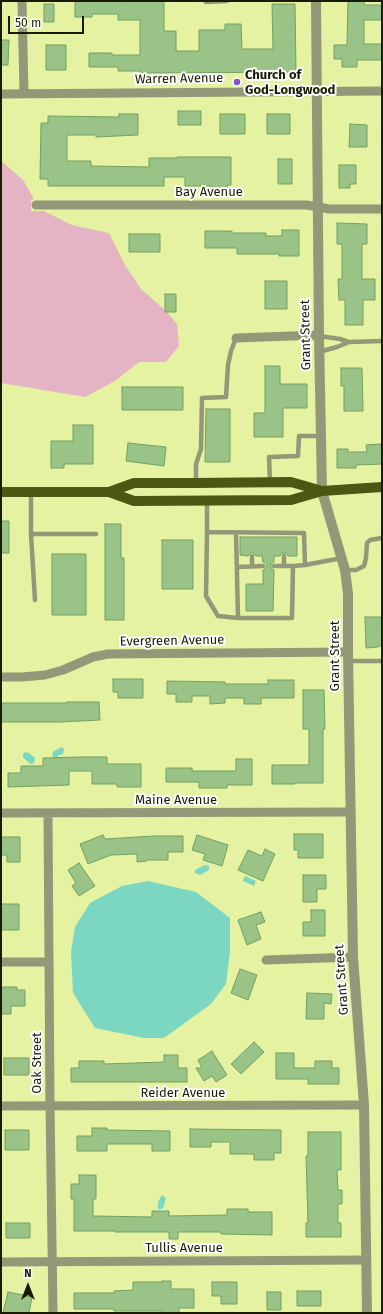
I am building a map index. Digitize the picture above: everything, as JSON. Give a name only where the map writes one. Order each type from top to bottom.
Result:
[{"type":"main road","points":[[1,492],[109,492],[134,483],[270,482],[291,482],[322,490]]},
{"type":"main road","points":[[109,492],[134,501],[291,500],[322,490],[382,487]]},
{"type":"street","points":[[22,1],[24,94]]},
{"type":"street","name":"Grant Street","points":[[316,1],[319,207],[319,352],[322,490],[342,558],[348,594],[353,957],[364,1106],[367,1313]]},
{"type":"street","name":"Warren Avenue","points":[[1,94],[382,91]]},
{"type":"street","name":"Bay Avenue","points":[[36,205],[307,205],[329,209],[382,209]]},
{"type":"street","points":[[236,338],[319,336]]},
{"type":"street","name":"Evergreen Avenue","points":[[1,677],[45,675],[63,670],[93,657],[108,654],[348,657]]},
{"type":"street","name":"Maine Avenue","points":[[1,813],[350,812]]},
{"type":"street","name":"Oak Street","points":[[48,813],[53,1313]]},
{"type":"street","points":[[266,960],[353,957]]},
{"type":"street","points":[[1,962],[49,962]]},
{"type":"street","name":"Reider Avenue","points":[[1,1106],[364,1106]]},
{"type":"street","name":"Tullis Avenue","points":[[1,1262],[366,1260]]},
{"type":"lane","points":[[205,1],[226,1]]},
{"type":"lane","points":[[319,336],[340,338],[349,342]]},
{"type":"lane","points":[[196,483],[196,464],[201,449],[202,398],[226,397],[228,365],[236,338]]},
{"type":"lane","points":[[319,352],[349,342],[382,341]]},
{"type":"lane","points":[[270,482],[269,457],[298,456],[299,436],[321,436]]},
{"type":"lane","points":[[31,492],[31,534],[35,600]]},
{"type":"lane","points":[[207,501],[206,596],[218,616],[238,618],[292,618],[293,566]]},
{"type":"lane","points":[[207,532],[236,532],[253,535],[285,535],[304,533],[305,565]]},
{"type":"lane","points":[[236,532],[238,618]]},
{"type":"lane","points":[[31,534],[96,534]]},
{"type":"lane","points":[[345,570],[356,570],[364,566],[368,543],[370,540],[382,538]]},
{"type":"lane","points":[[252,556],[252,566]]},
{"type":"lane","points":[[284,556],[284,566]]},
{"type":"lane","points":[[274,566],[305,565],[342,558]]},
{"type":"lane","points":[[237,567],[263,566]]},
{"type":"lane","points":[[348,657],[382,661]]},
{"type":"shaded area","points":[[1,161],[23,180],[34,199],[31,200],[31,211],[44,211],[72,225],[109,233],[125,265],[141,289],[166,311],[177,324],[179,346],[166,362],[139,362],[115,381],[85,397],[1,383]]},
{"type":"water","points":[[62,747],[64,749],[63,754],[54,758],[52,754],[54,751]]},
{"type":"water","points":[[25,752],[29,753],[35,758],[34,763],[30,764],[23,757]]},
{"type":"water","points":[[205,865],[209,866],[209,870],[200,875],[195,873],[195,870]]},
{"type":"water","points":[[245,876],[256,881],[254,886],[243,881]]},
{"type":"water","points":[[148,881],[196,892],[230,918],[230,952],[226,984],[211,1004],[164,1038],[144,1038],[95,1028],[73,993],[71,952],[75,927],[90,903],[122,886]]},
{"type":"water","points":[[162,1195],[166,1198],[164,1206],[162,1209],[158,1209],[158,1202]]},
{"type":"building","points":[[75,1],[164,1],[164,31],[176,31],[176,51],[199,51],[199,30],[225,30],[225,24],[241,24],[242,49],[273,49],[272,4],[295,4],[296,72],[140,73],[140,71],[118,71],[118,67],[89,67],[89,53],[140,55],[140,20],[118,20],[118,14],[92,14],[92,17],[75,17]]},
{"type":"building","points":[[348,1],[364,1],[364,5],[382,5],[382,20],[364,20],[364,44],[382,44],[382,60],[357,60],[357,67],[342,67],[342,59],[334,59],[334,45],[347,45]]},
{"type":"building","points":[[44,4],[54,4],[54,22],[44,22]]},
{"type":"building","points":[[1,40],[9,40],[8,65],[1,65]]},
{"type":"building","points":[[46,45],[66,45],[66,70],[46,70]]},
{"type":"building","points":[[178,111],[201,111],[201,125],[178,125]]},
{"type":"building","points":[[119,114],[138,114],[138,135],[96,137],[96,135],[67,135],[67,161],[91,161],[91,166],[149,167],[149,158],[231,157],[231,185],[227,185],[227,188],[224,188],[224,190],[212,190],[212,186],[185,186],[185,177],[164,177],[164,186],[48,186],[48,179],[40,179],[41,123],[48,123],[48,116],[119,117]]},
{"type":"building","points":[[220,114],[245,114],[245,134],[220,134]]},
{"type":"building","points":[[267,114],[290,114],[290,134],[267,134]]},
{"type":"building","points":[[350,124],[367,125],[367,147],[349,147]]},
{"type":"building","points":[[278,159],[292,159],[292,184],[278,184]]},
{"type":"building","points":[[339,165],[356,165],[356,184],[350,184],[350,188],[339,188]]},
{"type":"building","points":[[337,223],[367,224],[367,244],[362,244],[362,279],[375,279],[375,300],[363,300],[363,325],[345,325],[345,300],[339,300],[338,279],[342,279],[342,244],[337,244]]},
{"type":"building","points":[[282,230],[299,230],[299,256],[279,256],[279,254],[237,254],[237,248],[205,248],[205,231],[266,233],[266,236],[282,236]]},
{"type":"building","points":[[129,234],[160,234],[160,252],[129,252]]},
{"type":"building","points":[[265,281],[287,281],[287,309],[265,309]]},
{"type":"building","points":[[165,294],[176,294],[176,312],[165,312]]},
{"type":"building","points":[[265,366],[280,366],[280,384],[307,384],[307,408],[283,408],[283,437],[254,437],[254,413],[265,413]]},
{"type":"building","points":[[341,368],[362,368],[363,411],[344,411],[344,386],[341,386]]},
{"type":"building","points":[[122,387],[183,387],[183,410],[122,410]]},
{"type":"building","points":[[206,409],[230,409],[230,462],[205,462]]},
{"type":"building","points":[[73,425],[93,425],[93,464],[64,464],[64,468],[51,468],[51,441],[73,441]]},
{"type":"building","points":[[128,443],[166,447],[164,466],[126,461]]},
{"type":"building","points":[[381,444],[382,464],[356,465],[356,468],[337,468],[337,449],[348,449],[348,452],[367,452],[366,445]]},
{"type":"building","points":[[1,521],[9,521],[9,553],[1,553]]},
{"type":"building","points":[[105,524],[121,524],[121,558],[124,558],[124,620],[105,620]]},
{"type":"building","points":[[240,537],[297,537],[297,556],[288,556],[286,553],[282,553],[280,556],[274,556],[274,562],[271,564],[271,568],[274,570],[273,611],[246,611],[246,584],[263,584],[263,570],[267,565],[263,562],[262,556],[256,556],[252,552],[248,556],[240,555]]},
{"type":"building","points":[[162,540],[193,540],[193,589],[162,589]]},
{"type":"building","points":[[52,554],[86,554],[86,615],[52,615]]},
{"type":"building","points":[[365,617],[382,617],[382,646],[366,648]]},
{"type":"building","points":[[113,679],[143,679],[143,698],[118,698],[118,692],[113,692]]},
{"type":"building","points":[[268,680],[294,680],[294,698],[261,698],[261,704],[244,704],[244,698],[225,698],[225,703],[210,704],[210,696],[192,696],[192,702],[176,702],[176,694],[167,694],[167,681],[225,682],[225,684],[268,684]]},
{"type":"building","points":[[303,690],[324,690],[325,729],[323,729],[323,783],[272,784],[272,765],[309,765],[309,729],[303,729]]},
{"type":"building","points":[[99,702],[100,720],[61,722],[1,722],[1,703]]},
{"type":"building","points":[[107,757],[107,764],[141,764],[141,787],[117,787],[117,784],[92,784],[92,771],[69,771],[69,785],[8,787],[8,773],[21,773],[21,766],[43,766],[43,758]]},
{"type":"building","points":[[236,759],[252,759],[252,785],[227,785],[227,788],[199,788],[199,782],[166,782],[166,768],[192,768],[192,771],[236,771]]},
{"type":"building","points":[[294,834],[323,834],[323,858],[298,858],[298,850],[294,850]]},
{"type":"building","points":[[103,835],[105,839],[183,836],[183,852],[168,852],[168,860],[147,860],[137,862],[137,854],[111,855],[88,864],[80,844]]},
{"type":"building","points":[[197,835],[228,845],[222,866],[203,860],[205,854],[192,850]]},
{"type":"building","points":[[1,837],[20,837],[20,862],[7,862],[7,855],[1,855]]},
{"type":"building","points":[[265,849],[275,854],[263,881],[238,870],[248,850],[262,856]]},
{"type":"building","points":[[79,863],[95,886],[79,896],[72,886],[76,883],[68,870]]},
{"type":"building","points":[[303,875],[326,875],[326,889],[317,889],[317,902],[303,902]]},
{"type":"building","points":[[1,904],[19,904],[19,930],[1,930]]},
{"type":"building","points":[[311,910],[325,910],[325,936],[303,936],[303,922],[311,922]]},
{"type":"building","points":[[261,912],[265,922],[256,925],[261,939],[247,945],[238,920]]},
{"type":"building","points":[[240,969],[257,975],[248,1000],[231,993]]},
{"type":"building","points":[[1,987],[17,987],[17,990],[25,990],[25,1006],[11,1006],[11,1014],[1,1014]]},
{"type":"building","points":[[307,993],[332,994],[331,1004],[324,1003],[324,1019],[306,1019]]},
{"type":"building","points":[[254,1042],[264,1052],[241,1074],[231,1064]]},
{"type":"building","points":[[212,1051],[227,1075],[216,1082],[212,1076],[204,1081],[196,1068],[202,1068],[198,1060]]},
{"type":"building","points":[[276,1053],[294,1053],[294,1068],[315,1068],[315,1061],[332,1061],[332,1068],[339,1068],[339,1084],[308,1084],[308,1079],[276,1079]]},
{"type":"building","points":[[164,1055],[178,1055],[178,1068],[187,1068],[187,1082],[71,1082],[71,1068],[79,1068],[79,1061],[104,1061],[104,1064],[164,1062]]},
{"type":"building","points":[[4,1058],[29,1058],[29,1075],[4,1075]]},
{"type":"building","points":[[92,1128],[107,1128],[107,1130],[170,1131],[170,1151],[152,1151],[152,1144],[107,1144],[107,1151],[77,1151],[77,1136],[92,1136]]},
{"type":"building","points":[[190,1129],[281,1130],[281,1153],[274,1153],[274,1160],[254,1160],[254,1154],[230,1154],[230,1142],[211,1142],[211,1147],[190,1147]]},
{"type":"building","points":[[5,1130],[29,1130],[29,1150],[5,1150]]},
{"type":"building","points":[[308,1132],[341,1132],[341,1170],[337,1170],[338,1190],[342,1190],[342,1204],[338,1204],[338,1223],[341,1223],[341,1237],[306,1237],[306,1223],[308,1223],[306,1156],[308,1156]]},
{"type":"building","points":[[79,1175],[96,1175],[96,1199],[93,1199],[93,1216],[152,1217],[152,1211],[169,1211],[169,1216],[227,1215],[227,1209],[248,1209],[248,1212],[272,1212],[272,1235],[221,1234],[221,1232],[178,1232],[178,1239],[169,1239],[169,1232],[74,1231],[74,1199],[71,1199],[71,1184],[79,1184]]},
{"type":"building","points":[[6,1223],[30,1223],[30,1238],[6,1238]]},
{"type":"building","points":[[171,1281],[171,1289],[194,1289],[194,1308],[179,1308],[179,1313],[162,1313],[162,1311],[114,1311],[114,1309],[74,1309],[74,1293],[114,1293],[114,1291],[133,1290],[133,1282]]},
{"type":"building","points":[[212,1282],[237,1282],[237,1304],[221,1304],[221,1296],[212,1296]]},
{"type":"building","points":[[297,1291],[321,1291],[321,1306],[297,1306]]},
{"type":"building","points":[[8,1292],[32,1297],[29,1313],[3,1313]]},
{"type":"building","points":[[267,1292],[281,1292],[281,1310],[267,1310]]},
{"type":"place","name":"Church of God-Longwood","points":[[237,82]]}]
